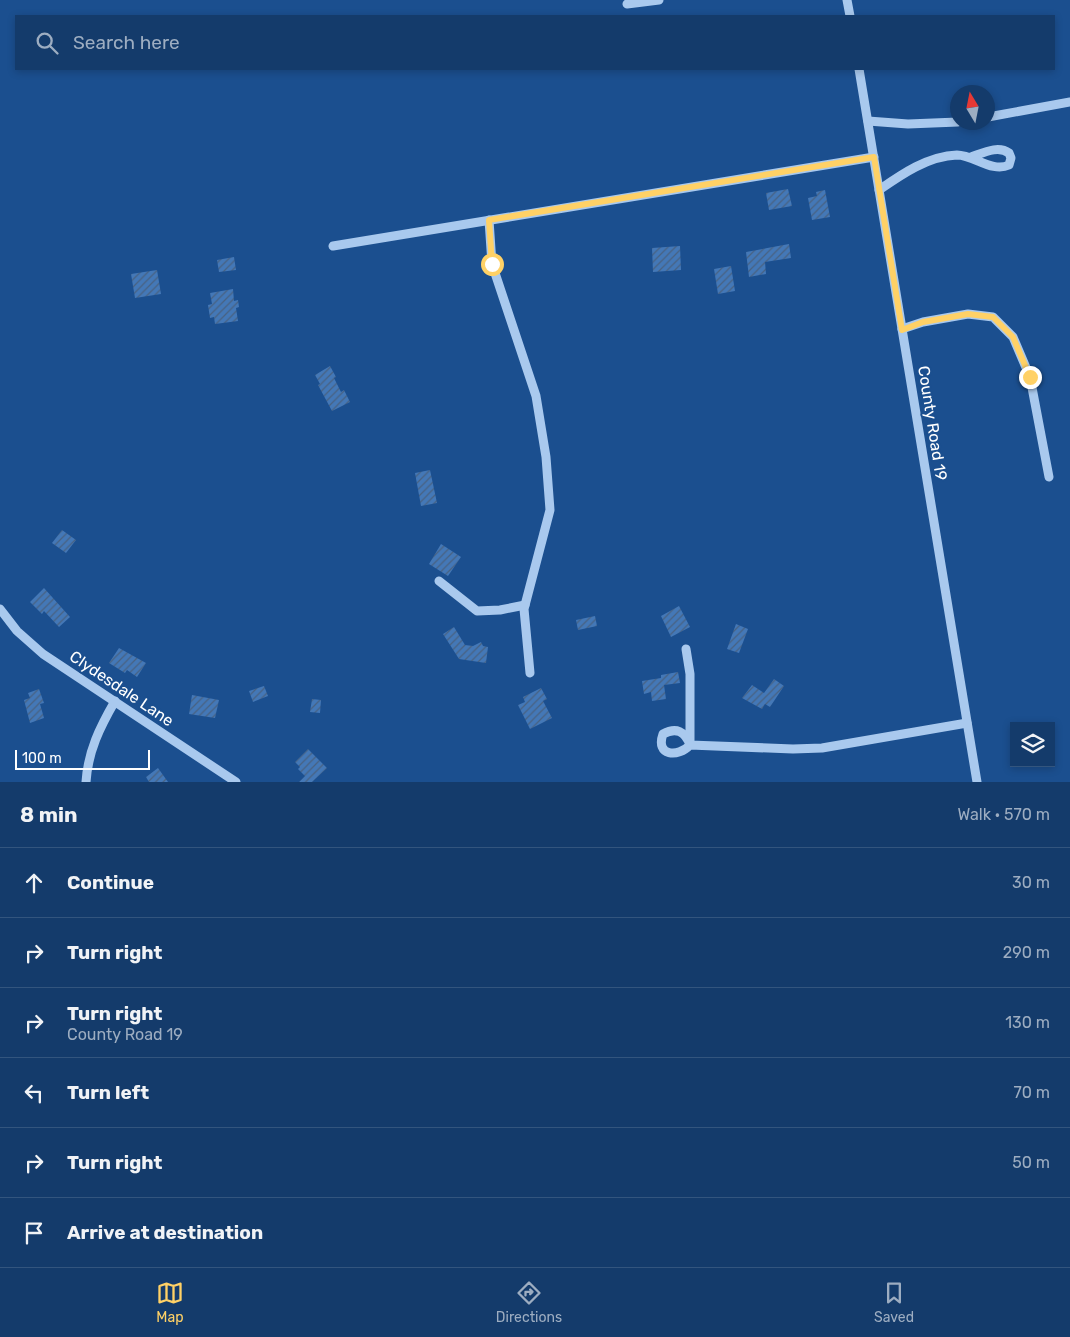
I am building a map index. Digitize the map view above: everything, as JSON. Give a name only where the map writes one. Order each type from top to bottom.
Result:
[{"type":"street","points":[[627,4],[659,0]]},
{"type":"street","points":[[847,0],[850,15]]},
{"type":"street","name":"County Road 19","points":[[859,70],[977,782]]},
{"type":"street","points":[[995,116],[1070,102]]},
{"type":"street","points":[[868,120],[908,124],[950,122]]},
{"type":"street","points":[[879,190],[931,160],[958,155],[971,157]]},
{"type":"street","points":[[333,246],[874,157]]},
{"type":"street","points":[[489,220],[492,264],[536,396],[546,457],[550,510],[524,609],[530,673]]},
{"type":"street","points":[[902,330],[923,322],[968,314],[993,317],[1013,337],[1030,377],[1049,476]]},
{"type":"street","points":[[439,581],[476,612],[525,605]]},
{"type":"street","name":"Clydesdale Lane","points":[[0,609],[17,630],[43,654],[236,782]]},
{"type":"street","points":[[686,649],[690,674],[690,745],[822,748],[966,723]]},
{"type":"street","points":[[86,782],[89,756],[94,742],[115,701]]},
{"type":"building","points":[[788,189],[792,206],[769,210],[766,193]]},
{"type":"building","points":[[825,190],[830,217],[812,220],[808,198],[817,196],[816,192]]},
{"type":"building","points":[[789,244],[791,258],[765,262],[766,274],[749,277],[746,252]]},
{"type":"building","points":[[680,246],[681,270],[653,272],[652,248]]},
{"type":"building","points":[[234,257],[236,270],[219,272],[217,260]]},
{"type":"building","points":[[731,266],[735,291],[718,294],[714,269]]},
{"type":"building","points":[[157,270],[161,294],[135,298],[131,274]]},
{"type":"building","points":[[233,289],[234,301],[238,300],[239,307],[236,308],[238,321],[215,324],[214,317],[210,318],[208,305],[212,304],[210,293]]},
{"type":"building","points":[[330,366],[341,392],[344,390],[350,402],[332,411],[318,385],[320,384],[315,375]]},
{"type":"building","points":[[430,470],[437,503],[421,506],[415,473]]},
{"type":"building","points":[[62,530],[76,540],[66,553],[52,543]]},
{"type":"building","points":[[441,544],[461,557],[448,576],[429,564]]},
{"type":"building","points":[[44,588],[70,617],[59,627],[44,611],[42,614],[30,602]]},
{"type":"building","points":[[679,606],[690,627],[671,637],[661,616]]},
{"type":"building","points":[[595,616],[597,626],[578,630],[576,620]]},
{"type":"building","points":[[736,624],[748,629],[739,653],[727,649]]},
{"type":"building","points":[[454,627],[465,645],[473,646],[481,642],[483,646],[488,647],[486,663],[459,659],[443,634]]},
{"type":"building","points":[[119,648],[146,663],[137,677],[127,670],[125,673],[109,663]]},
{"type":"building","points":[[678,672],[680,683],[664,685],[666,699],[652,701],[651,692],[644,694],[642,681],[661,678],[661,675]]},
{"type":"building","points":[[774,679],[784,686],[770,707],[765,704],[762,709],[742,698],[752,685],[764,693]]},
{"type":"building","points":[[264,686],[268,696],[253,702],[249,691]]},
{"type":"building","points":[[541,688],[547,699],[543,701],[552,718],[530,729],[518,705],[525,702],[523,697]]},
{"type":"building","points":[[39,689],[44,703],[40,704],[44,718],[30,723],[24,700],[30,698],[28,693]]},
{"type":"building","points":[[192,695],[219,700],[215,718],[189,714]]},
{"type":"building","points":[[312,699],[321,700],[320,713],[310,712]]},
{"type":"building","points":[[308,749],[327,768],[312,782],[299,782],[305,776],[298,769],[300,767],[295,762]]},
{"type":"building","points":[[158,768],[168,782],[149,782],[146,777]]},
{"type":"route","points":[[492,264],[489,220],[874,157],[902,330],[923,322],[951,316],[968,314],[993,317],[1013,337],[1030,377]]}]
